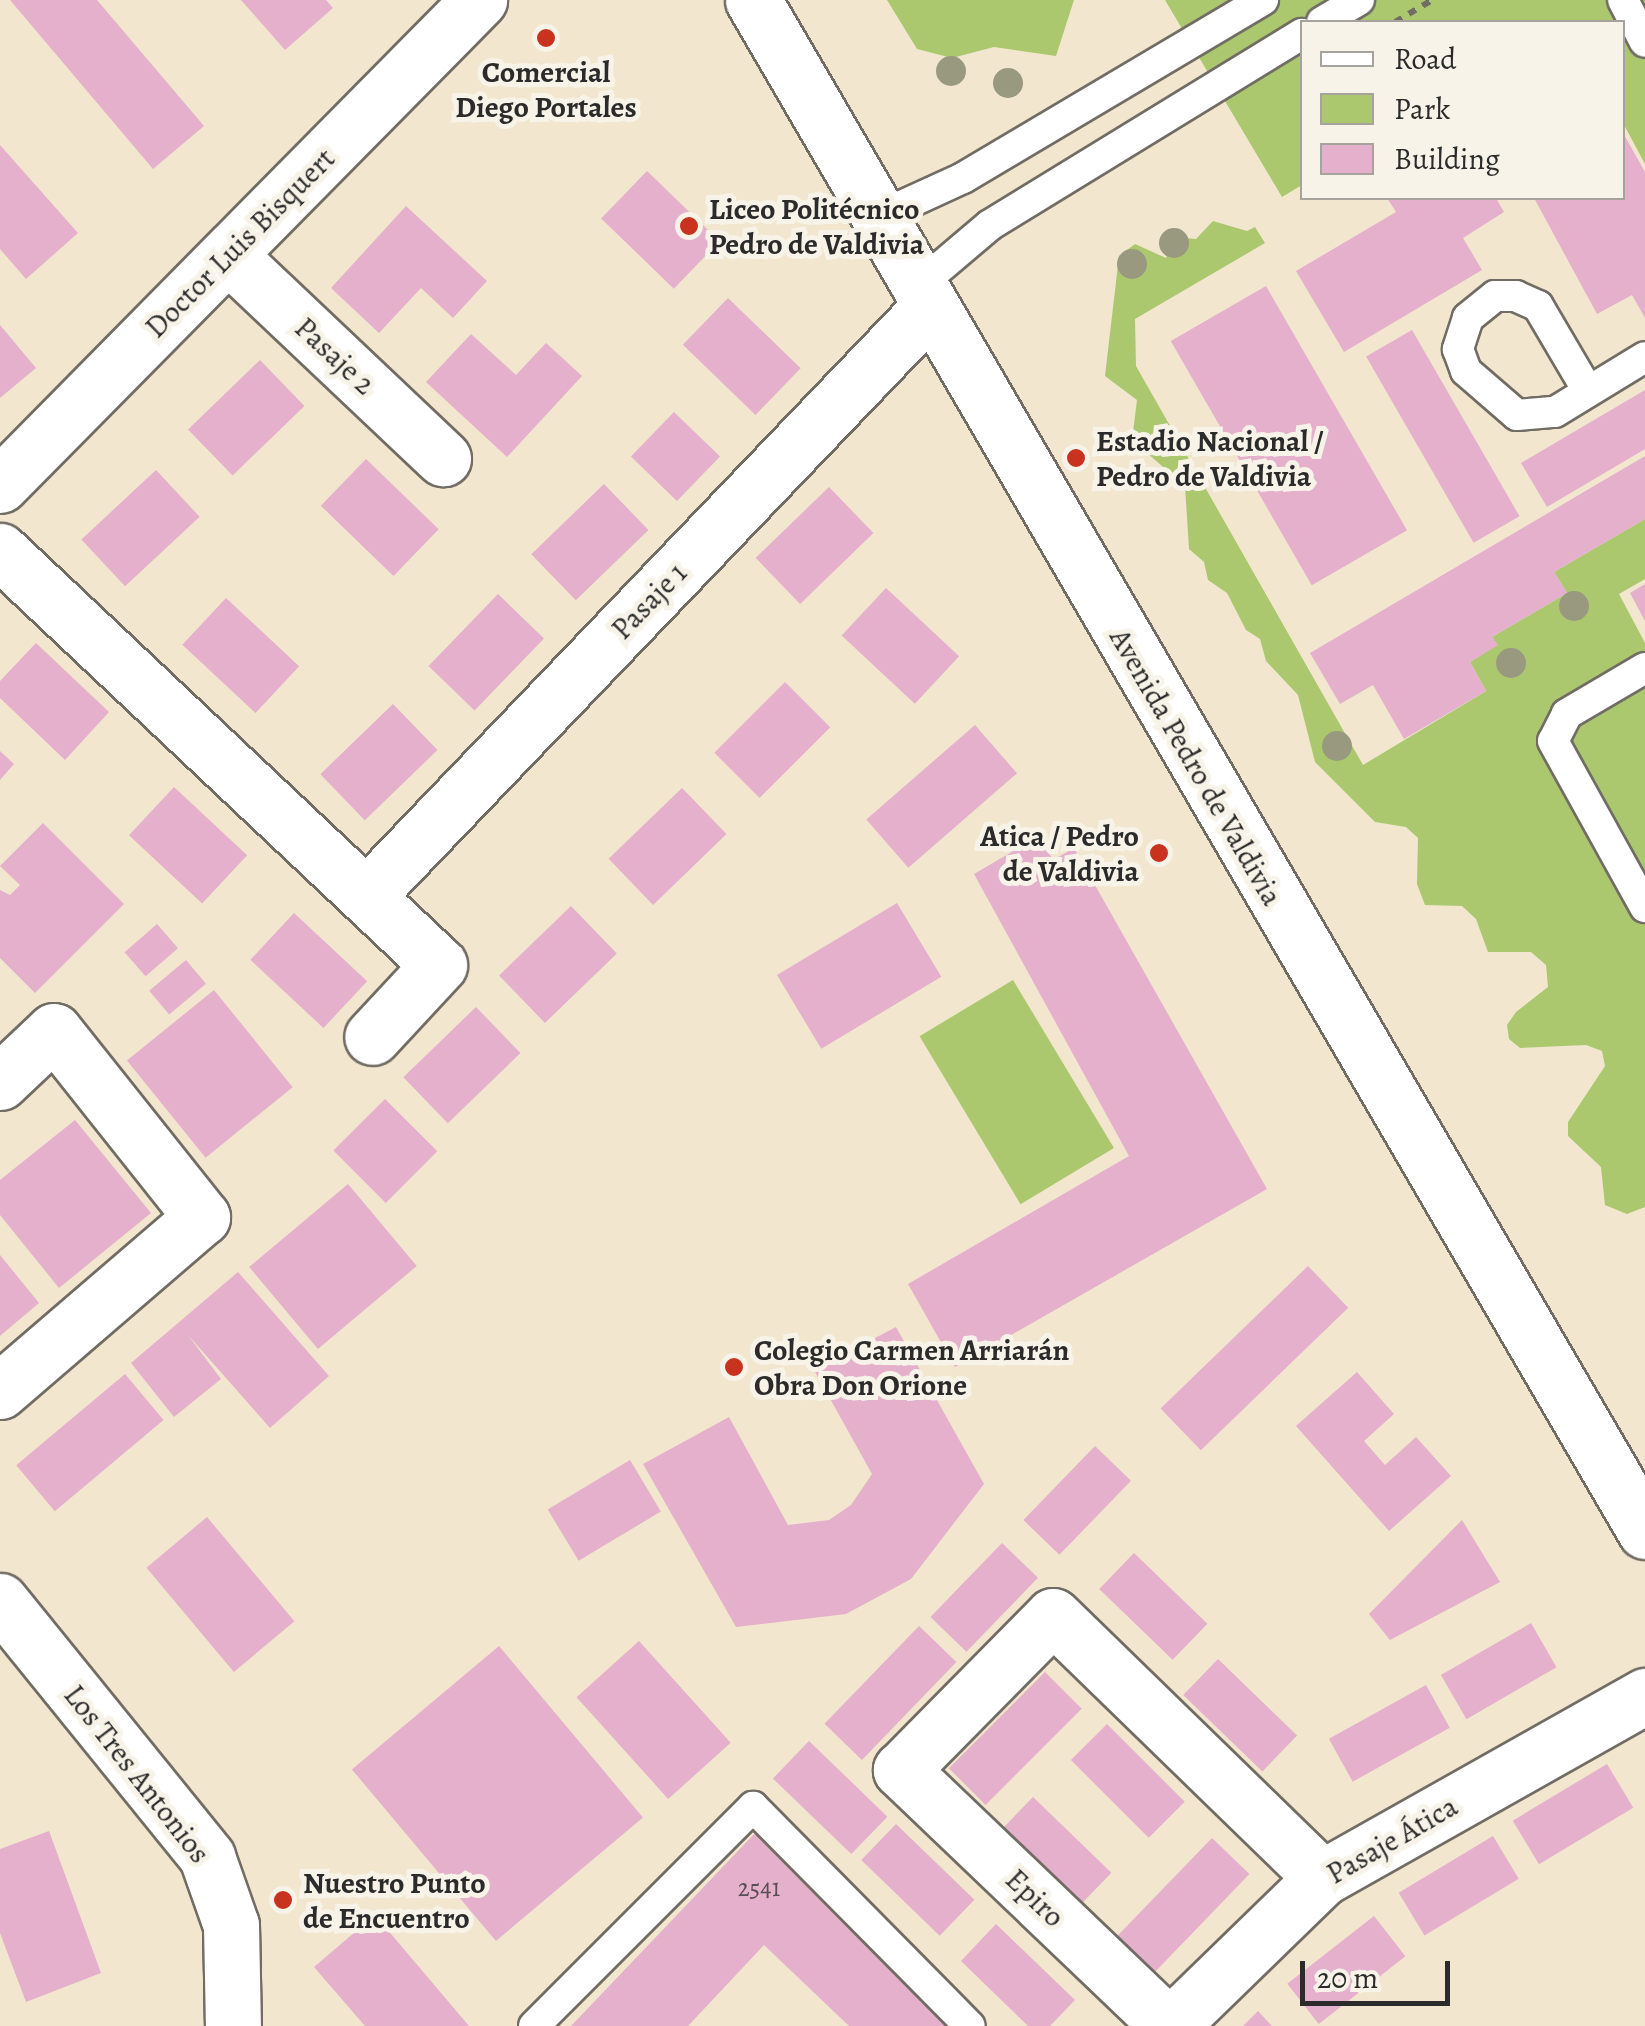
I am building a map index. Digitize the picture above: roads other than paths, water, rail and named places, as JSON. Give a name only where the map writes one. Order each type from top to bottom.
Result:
[{"type":"street","name":"Doctor Luis Bisquert","points":[[0,485],[480,0]]},
{"type":"street","name":"Avenida Pedro de Valdivia","points":[[752,0],[1645,1531]]},
{"type":"street","name":"Pasaje 2","points":[[228,255],[443,458]]},
{"type":"street","name":"Pasaje 1","points":[[367,895],[924,296]]},
{"type":"street","points":[[0,551],[439,966],[372,1037]]},
{"type":"street","points":[[0,1082],[54,1030],[202,1217],[0,1391]]},
{"type":"street","name":"Los Tres Antonios","points":[[4,1614],[207,1857],[230,1925],[233,2026]]},
{"type":"street","name":"Epiro","points":[[1170,2026],[901,1770],[1053,1616],[1322,1878]]},
{"type":"street","name":"Pasaje Ática","points":[[1170,2026],[1322,1878],[1645,1696]]},
{"type":"lane","points":[[880,216],[963,178],[1262,0]]},
{"type":"lane","points":[[1325,20],[1359,0]]},
{"type":"lane","points":[[1623,0],[1645,42]]},
{"type":"lane","points":[[924,296],[990,225],[1300,35]]},
{"type":"lane","points":[[1588,391],[1556,328],[1538,306],[1516,296],[1495,296],[1468,318],[1460,334],[1462,360],[1500,406],[1536,417],[1588,391],[1645,358]]},
{"type":"lane","points":[[1645,668],[1567,714],[1553,741],[1645,906]]},
{"type":"lane","points":[[534,2026],[753,1807],[970,2026]]},
{"type":"place","name":"Comercial Diego Portales","points":[[546,38]]},
{"type":"place","name":"Liceo Politécnico Pedro de Valdivia","points":[[689,226]]},
{"type":"place","name":"Estadio Nacional / Pedro de Valdivia","points":[[1076,458]]},
{"type":"place","name":"Atica / Pedro de Valdivia","points":[[1159,853]]},
{"type":"place","name":"Colegio Carmen Arriarán Obra Don Orione","points":[[734,1367]]},
{"type":"place","name":"Nuestro Punto de Encuentro","points":[[283,1900]]}]
